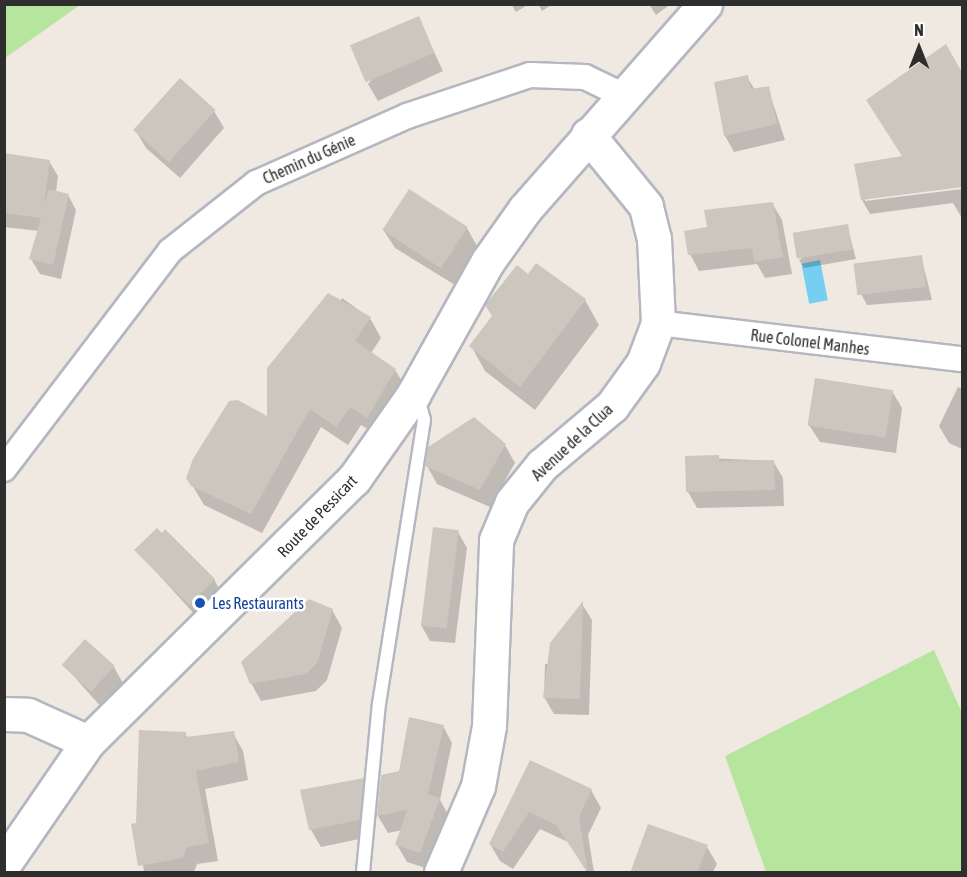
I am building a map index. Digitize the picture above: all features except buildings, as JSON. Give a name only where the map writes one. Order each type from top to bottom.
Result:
[{"type":"street","name":"Route de Pessicart","points":[[4,864],[88,742],[354,479],[413,395],[488,261],[588,135],[705,4]]},
{"type":"street","name":"Chemin du Génie","points":[[4,469],[170,251],[256,183],[407,117],[530,75],[585,77],[622,95]]},
{"type":"street","name":"Avenue de la Clua","points":[[441,873],[478,786],[489,726],[496,540],[512,502],[542,465],[612,406],[642,363],[658,323],[654,239],[646,206],[588,135]]},
{"type":"street","name":"Rue Colonel Manhes","points":[[658,323],[963,359]]},
{"type":"street","points":[[4,714],[28,715],[88,742]]},
{"type":"lane","points":[[363,873],[379,704],[424,420],[423,401],[413,395]]},
{"type":"green space","points":[[5,4],[80,4],[80,5],[5,58]]},
{"type":"green space","points":[[934,650],[962,713],[962,872],[766,872],[725,756]]},
{"type":"water","points":[[820,260],[828,300],[809,304],[801,264]]},
{"type":"place","name":"Les Restaurants","points":[[200,603]]}]
